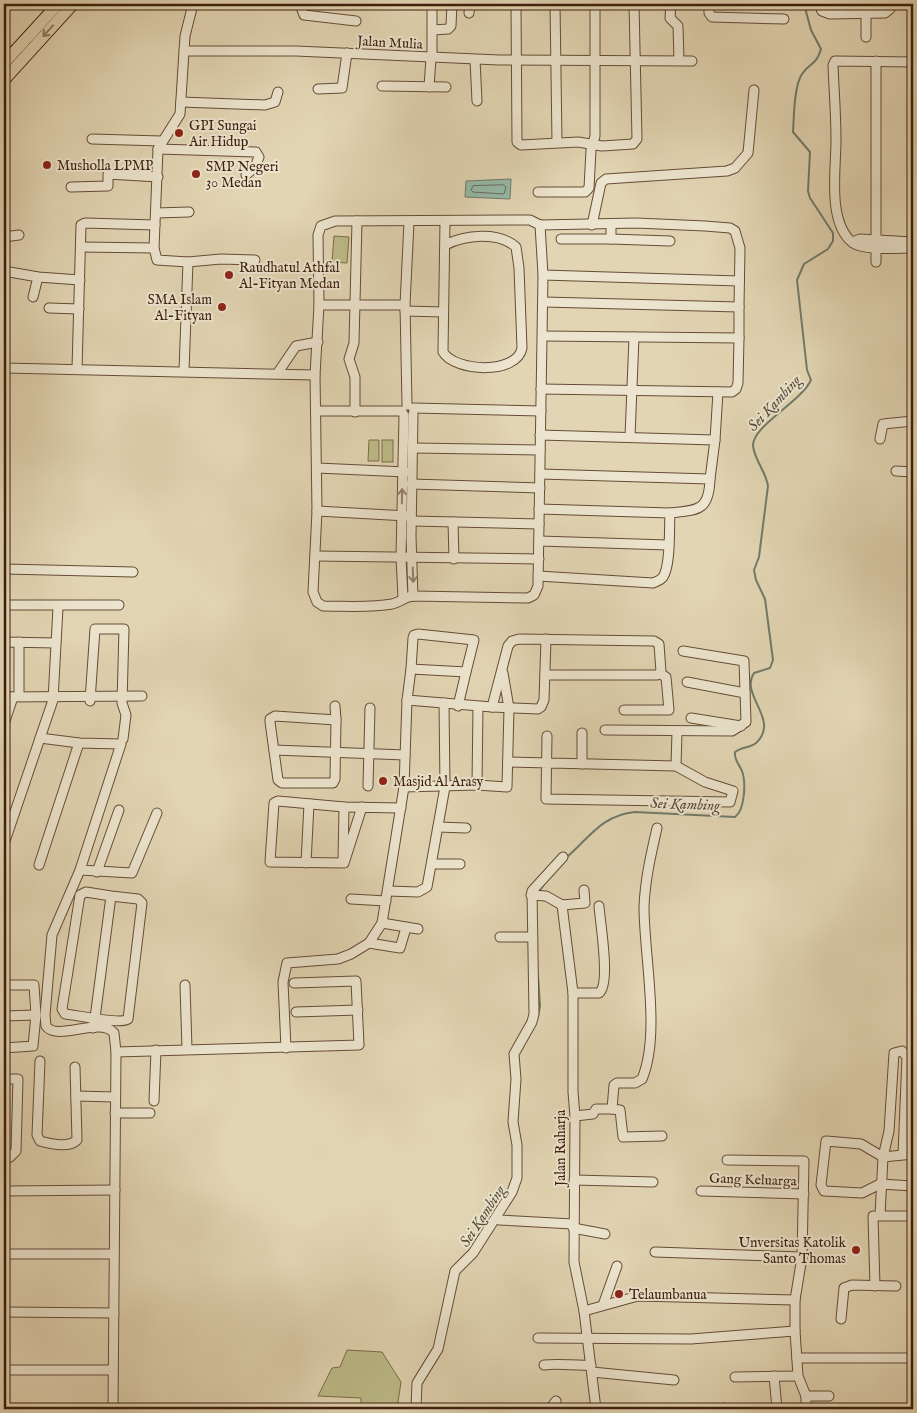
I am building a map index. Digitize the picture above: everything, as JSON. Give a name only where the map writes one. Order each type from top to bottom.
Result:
[{"type":"main road","points":[[4,63],[58,4]]},
{"type":"main road","points":[[4,80],[73,4]]},
{"type":"street","points":[[193,4],[184,51],[180,114],[160,145],[154,248],[157,260],[188,262],[221,259],[255,260]]},
{"type":"street","points":[[300,4],[300,11],[304,15],[356,21]]},
{"type":"street","points":[[430,87],[433,30],[432,4]]},
{"type":"street","points":[[433,30],[448,29],[450,26],[452,4]]},
{"type":"street","points":[[516,4],[516,142],[521,145],[542,145],[557,142],[610,146],[633,144],[637,139],[634,4]]},
{"type":"street","points":[[555,4],[554,59],[557,142]]},
{"type":"street","points":[[538,192],[588,190],[595,136],[595,4]]},
{"type":"street","points":[[670,4],[670,18],[678,26],[679,60]]},
{"type":"street","points":[[709,4],[711,17],[784,19]]},
{"type":"street","points":[[819,4],[822,11],[828,14],[886,12],[891,4]]},
{"type":"street","points":[[866,13],[866,37]]},
{"type":"street","name":"Jalan Mulia","points":[[184,51],[347,53],[475,60],[692,61]]},
{"type":"street","points":[[318,90],[342,88],[347,53]]},
{"type":"street","points":[[475,60],[477,101]]},
{"type":"street","points":[[913,62],[835,61],[833,65],[836,140],[834,195],[844,231],[852,242],[860,239],[875,244],[913,245],[913,349]]},
{"type":"street","points":[[876,61],[876,262]]},
{"type":"street","points":[[382,86],[446,87]]},
{"type":"street","points":[[592,224],[601,183],[606,179],[727,171],[735,168],[749,151],[754,90]]},
{"type":"street","points":[[181,102],[265,105],[275,102],[278,92]]},
{"type":"street","points":[[92,139],[256,152],[259,157],[257,162],[246,175]]},
{"type":"street","points":[[71,187],[105,187],[109,184],[108,174],[158,176]]},
{"type":"street","points":[[156,212],[189,212]]},
{"type":"street","points":[[540,225],[544,302],[541,389],[540,434],[539,559],[536,592],[528,598],[414,596],[403,597],[394,604],[380,606],[323,606],[314,598],[317,511],[315,375],[318,342],[319,230],[321,226],[329,221],[530,220],[540,225],[611,224],[730,228],[738,237],[739,338],[737,387],[732,392],[541,389]]},
{"type":"street","points":[[445,221],[443,352],[452,362],[466,366],[491,367],[511,364],[519,357],[521,339],[520,268],[516,247],[505,240],[487,237],[460,238],[445,245]]},
{"type":"street","points":[[355,412],[355,377],[349,359],[354,343],[357,222]]},
{"type":"street","points":[[409,222],[406,308],[407,472],[411,484],[414,596]]},
{"type":"street","points":[[77,369],[82,224],[155,225]]},
{"type":"street","points":[[611,224],[611,239]]},
{"type":"street","points":[[4,237],[19,235]]},
{"type":"street","points":[[561,239],[670,241]]},
{"type":"street","points":[[81,247],[154,248]]},
{"type":"street","points":[[184,371],[188,262]]},
{"type":"street","points":[[4,271],[38,277],[80,280]]},
{"type":"street","points":[[543,275],[739,281]]},
{"type":"street","points":[[33,297],[38,277]]},
{"type":"street","points":[[544,302],[739,307]]},
{"type":"street","points":[[319,305],[406,308],[443,312]]},
{"type":"street","points":[[49,308],[79,309]]},
{"type":"street","points":[[543,336],[739,338]]},
{"type":"street","points":[[630,437],[634,337]]},
{"type":"street","points":[[277,374],[296,346],[318,342]]},
{"type":"street","points":[[4,368],[315,375]]},
{"type":"street","points":[[539,509],[670,512],[694,511],[704,505],[708,496],[718,392]]},
{"type":"street","points":[[316,411],[541,411]]},
{"type":"street","points":[[403,597],[400,558],[401,516],[407,472],[413,448],[408,411]]},
{"type":"street","points":[[880,439],[883,424],[913,421]]},
{"type":"street","points":[[540,434],[714,440]]},
{"type":"street","points":[[413,448],[540,450]]},
{"type":"street","points":[[317,468],[407,472]]},
{"type":"street","points":[[896,471],[913,472]]},
{"type":"street","points":[[540,474],[710,479]]},
{"type":"street","points":[[411,484],[540,488]]},
{"type":"street","points":[[317,511],[401,516],[411,519],[453,522],[539,524]]},
{"type":"street","points":[[538,576],[652,583],[662,578],[664,574],[670,512]]},
{"type":"street","points":[[453,522],[454,559]]},
{"type":"street","points":[[539,541],[668,545]]},
{"type":"street","points":[[315,556],[539,559]]},
{"type":"street","points":[[4,569],[132,572]]},
{"type":"street","points":[[4,605],[58,607],[119,605]]},
{"type":"street","points":[[4,844],[53,697],[58,607]]},
{"type":"street","points":[[91,699],[94,632],[98,628],[125,630],[122,700],[126,715],[123,739]]},
{"type":"street","points":[[286,1048],[283,982],[287,963],[338,959],[369,943],[382,923],[404,787],[407,700],[414,635],[474,640],[458,706]]},
{"type":"street","points":[[492,707],[503,672],[508,646],[512,641],[519,639],[656,641],[659,646],[660,674]]},
{"type":"street","points":[[407,700],[458,706],[541,708],[544,703],[546,639]]},
{"type":"street","points":[[4,642],[56,643]]},
{"type":"street","points":[[4,724],[12,697],[19,642]]},
{"type":"street","points":[[606,730],[732,731],[746,722],[744,662],[683,651]]},
{"type":"street","points":[[411,669],[466,672]]},
{"type":"street","points":[[404,787],[477,785],[507,787],[509,708],[503,672]]},
{"type":"street","points":[[545,675],[654,676],[660,674],[666,676],[669,710],[624,710]]},
{"type":"street","points":[[687,682],[745,693]]},
{"type":"street","points":[[12,697],[122,700],[142,696]]},
{"type":"street","points":[[388,890],[423,890],[426,887],[432,864],[445,787],[444,703]]},
{"type":"street","points":[[335,706],[336,720],[335,779],[331,784],[282,783],[277,778],[270,722],[272,717],[336,720]]},
{"type":"street","points":[[477,785],[478,707]]},
{"type":"street","points":[[368,786],[370,708]]},
{"type":"street","points":[[691,718],[741,726]]},
{"type":"street","points":[[676,766],[677,732]]},
{"type":"street","points":[[582,734],[582,764]]},
{"type":"street","points":[[508,762],[546,763],[582,764],[676,766],[705,782],[732,791],[730,802],[546,799],[546,763],[547,736]]},
{"type":"street","points":[[40,738],[79,743],[120,744],[80,870],[50,943],[45,1021],[48,1030],[54,1032],[93,1028],[108,1028],[113,1031],[116,1052],[113,1409]]},
{"type":"street","points":[[39,865],[79,743]]},
{"type":"street","points":[[274,750],[405,755]]},
{"type":"street","points":[[342,864],[272,863],[270,860],[274,803],[278,800],[344,807],[401,808]]},
{"type":"street","points":[[306,863],[309,804]]},
{"type":"street","points":[[342,864],[344,807]]},
{"type":"street","points":[[342,864],[345,862],[362,807]]},
{"type":"street","points":[[97,872],[119,810]]},
{"type":"street","points":[[80,870],[132,873],[157,813]]},
{"type":"street","points":[[438,826],[466,828]]},
{"type":"street","points":[[612,1109],[614,1085],[618,1083],[635,1083],[642,1078],[648,1050],[650,995],[644,907],[647,869],[657,828]]},
{"type":"street","points":[[416,1409],[417,1383],[438,1349],[455,1271],[473,1253],[512,1192],[517,1178],[517,1144],[513,1122],[516,1079],[514,1054],[532,1022],[534,1014],[532,895],[537,883],[563,857]]},
{"type":"street","points":[[432,864],[460,864]]},
{"type":"street","points":[[532,895],[546,896],[562,905],[586,903],[584,890]]},
{"type":"street","points":[[86,892],[111,896],[138,899],[142,903],[128,1019],[120,1022],[65,1014],[62,1009],[80,895],[86,892]]},
{"type":"street","points":[[93,1028],[111,896]]},
{"type":"street","points":[[351,899],[386,901]]},
{"type":"street","name":"Jalan Raharja","points":[[562,905],[573,994],[572,1092],[575,1116],[574,1262],[584,1312],[596,1409]]},
{"type":"street","points":[[573,994],[599,993],[604,986],[604,961],[598,906]]},
{"type":"street","points":[[382,923],[418,929]]},
{"type":"street","points":[[369,943],[400,948],[406,928]]},
{"type":"street","points":[[500,937],[532,937]]},
{"type":"street","points":[[116,1052],[357,1046],[358,1010],[356,980],[294,983]]},
{"type":"street","points":[[4,985],[34,985],[36,1015],[33,1046],[4,1048]]},
{"type":"street","points":[[185,985],[187,1049]]},
{"type":"street","points":[[296,1012],[358,1010]]},
{"type":"street","points":[[4,1016],[36,1015]]},
{"type":"street","points":[[154,1101],[156,1050]]},
{"type":"street","points":[[880,1215],[880,1184],[883,1156],[889,1131],[894,1053],[902,1051],[907,1057],[903,1154]]},
{"type":"street","points":[[40,1061],[37,1135],[40,1141],[53,1144],[75,1142],[75,1067]]},
{"type":"street","points":[[4,1079],[28,1078]]},
{"type":"street","points":[[4,1157],[10,1157],[16,1151],[18,1079]]},
{"type":"street","points":[[76,1096],[115,1097]]},
{"type":"street","points":[[575,1116],[594,1114],[596,1109],[620,1110],[622,1136],[662,1136]]},
{"type":"street","points":[[115,1113],[150,1113]]},
{"type":"street","points":[[913,1154],[883,1156],[861,1144],[827,1141],[824,1144],[821,1185],[824,1191],[862,1193],[880,1184],[913,1186]]},
{"type":"street","points":[[727,1160],[803,1160],[802,1257],[795,1300],[794,1331],[798,1376],[806,1396],[806,1409]]},
{"type":"street","points":[[574,1180],[653,1182]]},
{"type":"street","points":[[4,1191],[115,1190]]},
{"type":"street","name":"Gang Keluarga","points":[[701,1191],[804,1194]]},
{"type":"street","points":[[875,1286],[873,1217],[880,1215],[913,1216]]},
{"type":"street","points":[[499,1220],[574,1226],[605,1234]]},
{"type":"street","points":[[656,1252],[802,1257]]},
{"type":"street","points":[[4,1254],[113,1254]]},
{"type":"street","points":[[603,1305],[617,1266]]},
{"type":"street","points":[[841,1319],[844,1288],[852,1285],[896,1286]]},
{"type":"street","points":[[584,1312],[638,1296],[795,1300]]},
{"type":"street","points":[[4,1312],[114,1313]]},
{"type":"street","points":[[538,1338],[691,1339],[794,1331]]},
{"type":"street","points":[[797,1358],[907,1358]]},
{"type":"street","points":[[544,1365],[560,1363],[571,1367],[592,1368],[674,1380]]},
{"type":"street","points":[[4,1370],[112,1370]]},
{"type":"street","points":[[774,1376],[777,1409]]},
{"type":"street","points":[[734,1377],[798,1376]]},
{"type":"street","points":[[806,1396],[829,1396]]},
{"type":"street","points":[[550,1409],[556,1401]]},
{"type":"shaded area","points":[[334,236],[349,237],[347,263],[332,262]]},
{"type":"shaded area","points":[[369,440],[379,440],[379,461],[368,461]]},
{"type":"shaded area","points":[[382,440],[393,440],[393,462],[382,462]]},
{"type":"shaded area","points":[[347,1350],[382,1352],[401,1382],[397,1409],[361,1409],[361,1398],[318,1396],[332,1368],[340,1367]]},
{"type":"water","points":[[511,179],[510,199],[465,197],[466,181]]},
{"type":"waterway","name":"Sei Kambing","points":[[566,858],[597,829],[624,814],[635,812],[735,817],[743,802],[744,789],[742,771],[736,760],[735,752],[754,745],[762,734],[764,725],[752,690],[751,681],[754,673],[770,668],[773,660],[765,599],[756,580],[754,570],[759,557],[768,486],[753,446],[760,430],[798,397],[811,380],[807,370],[797,280],[804,264],[828,249],[833,241],[833,233],[810,198],[808,191],[810,152],[793,132],[799,79],[815,61],[821,49],[811,30],[804,4]]},
{"type":"waterway","name":"Sei Kambing","points":[[538,893],[547,880]]},
{"type":"waterway","name":"Sei Kambing","points":[[538,976],[540,1006],[538,1016]]},
{"type":"place","name":"GPI Sungai Air Hidup","points":[[179,133]]},
{"type":"place","name":"Musholla LPMP","points":[[47,165]]},
{"type":"place","name":"SMP Negeri 30 Medan","points":[[196,174]]},
{"type":"place","name":"Raudhatul Athfal Al-Fityan Medan","points":[[229,275]]},
{"type":"place","name":"SMA Islam Al-Fityan","points":[[222,307]]},
{"type":"place","name":"Masjid Al Arasy","points":[[383,781]]},
{"type":"place","name":"Unversitas Katolik Santo Thomas","points":[[856,1250]]},
{"type":"place","name":"Telaumbanua","points":[[619,1294]]}]
